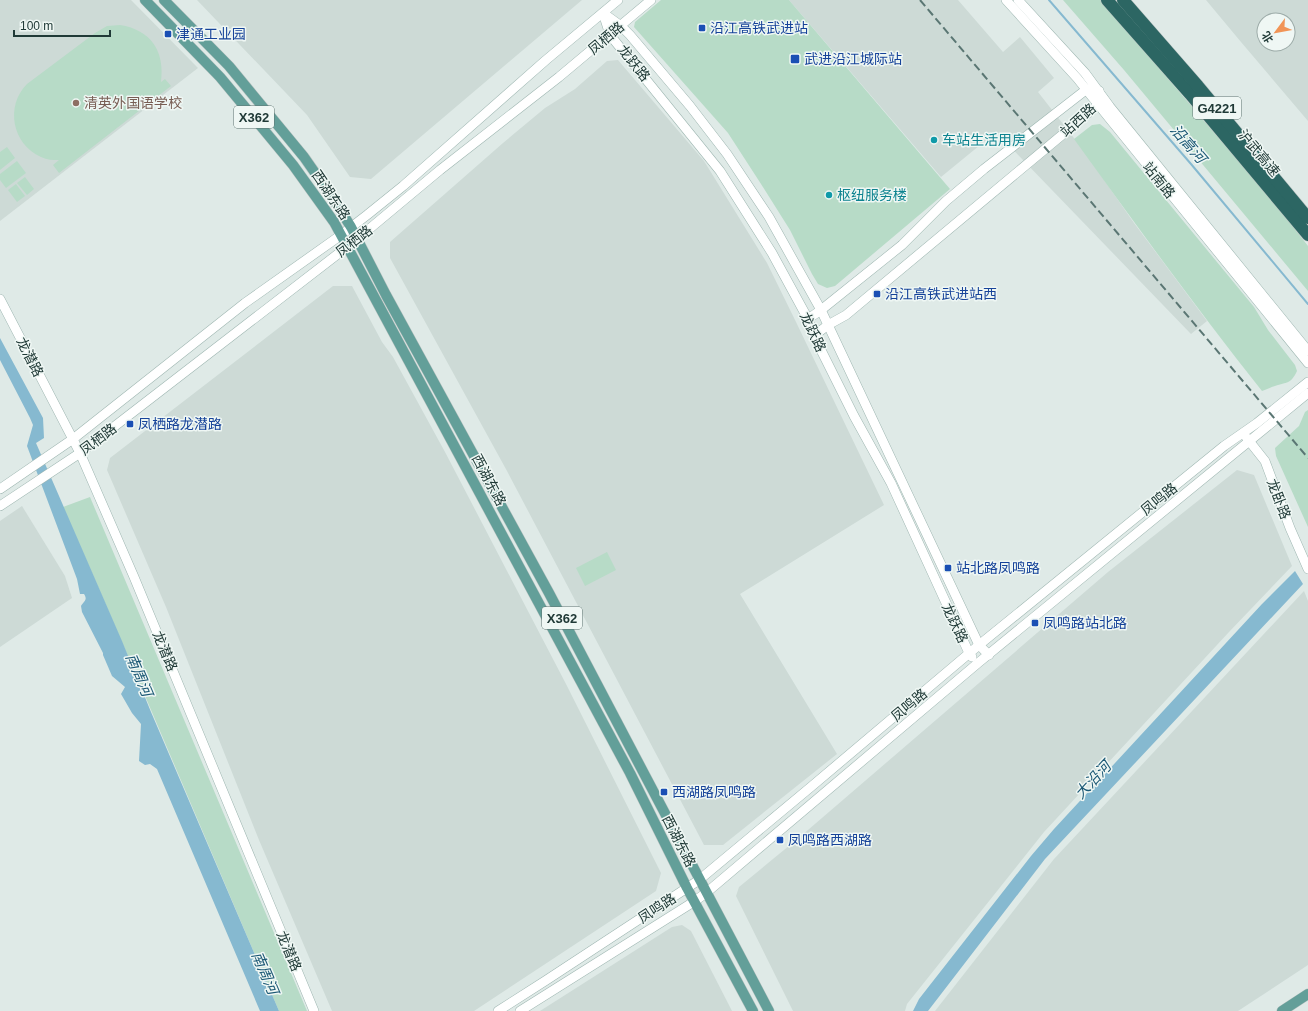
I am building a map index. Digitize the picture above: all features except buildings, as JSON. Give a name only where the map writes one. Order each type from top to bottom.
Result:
[{"type":"highway","name":"沪武高速","points":[[1107,0],[1190,94],[1308,235]]},
{"type":"highway","name":"沪武高速","points":[[1123,0],[1198,86],[1308,218]]},
{"type":"main road","name":"西湖东路","points":[[145,0],[220,77],[293,165],[334,222],[630,774],[687,888],[753,1011]]},
{"type":"main road","name":"西湖东路","points":[[164,0],[229,66],[265,109],[304,158],[351,227],[356,240],[549,593],[769,1011]]},
{"type":"main road","points":[[1282,1011],[1308,994]]},
{"type":"street","name":"凤栖路","points":[[0,489],[73,439],[245,303],[341,235],[403,186],[546,60],[618,0]]},
{"type":"street","name":"凤栖路","points":[[0,506],[80,453],[347,247],[440,170],[559,77],[651,0]]},
{"type":"street","name":"站南路","points":[[1006,0],[1087,89],[1308,363]]},
{"type":"street","name":"站南路","points":[[1018,0],[1085,73],[1308,351]]},
{"type":"street","name":"龙跃路","points":[[603,13],[620,26],[690,106],[727,154],[769,217],[821,310],[980,645],[989,654]]},
{"type":"street","name":"龙跃路","points":[[603,13],[610,34],[720,171],[772,253],[808,319],[854,416],[891,482],[969,653],[978,663]]},
{"type":"street","name":"站西路","points":[[808,319],[902,245],[946,201],[984,169],[1087,89],[1099,91],[1098,104],[846,315],[828,325],[815,335]]},
{"type":"street","name":"龙潜路","points":[[0,299],[80,453],[134,577],[314,1011]]},
{"type":"street","name":"凤鸣路","points":[[498,1011],[699,880],[969,653],[1224,446],[1244,434],[1308,382]]},
{"type":"street","name":"凤鸣路","points":[[520,1011],[706,893],[978,663],[1308,393]]},
{"type":"street","name":"龙卧路","points":[[1244,434],[1265,461],[1290,528],[1308,569]]},
{"type":"shaded area","name":"清英外国语学校","points":[[0,0],[131,0],[198,68],[0,221]]},
{"type":"shaded area","points":[[197,0],[582,0],[371,179],[350,177],[307,115]]},
{"type":"shaded area","points":[[789,0],[958,0],[1003,52],[1020,37],[1054,78],[1038,92],[1081,147],[1134,223],[1207,321],[1191,334],[996,132],[941,177]]},
{"type":"shaded area","points":[[1206,0],[1308,0],[1308,121],[1241,42]]},
{"type":"shaded area","points":[[618,60],[704,161],[767,263],[884,505],[740,594],[837,754],[723,845],[704,845],[507,471],[390,258],[390,242],[503,143],[545,108],[575,89],[607,61]]},
{"type":"shaded area","points":[[333,286],[352,286],[382,342],[393,357],[445,452],[566,684],[661,873],[656,891],[474,1011],[332,1011],[259,840],[166,607],[107,470],[110,458]]},
{"type":"shaded area","points":[[1237,470],[1254,475],[1292,566],[1044,832],[907,1004],[905,1011],[793,1011],[736,896],[739,887],[801,836],[1108,572]]},
{"type":"shaded area","points":[[22,506],[65,576],[72,598],[0,647],[0,521]]},
{"type":"shaded area","points":[[1304,591],[1308,601],[1308,965],[1238,1011],[935,1011],[1054,859]]},
{"type":"shaded area","points":[[682,925],[691,931],[732,1011],[540,1011],[672,927]]},
{"type":"green space","points":[[661,0],[789,0],[950,189],[835,286],[827,288],[818,284],[790,230],[728,133],[634,27],[635,22]]},
{"type":"green space","points":[[1063,0],[1101,0],[1280,210],[1308,246],[1308,291],[1124,70]]},
{"type":"green space","points":[[120,25],[140,32],[148,37],[154,44],[161,61],[161,82],[165,79],[171,86],[59,173],[53,165],[59,160],[41,157],[31,151],[23,143],[18,134],[14,113],[20,93],[27,84],[95,33],[107,26]]},
{"type":"green space","points":[[1100,124],[1110,132],[1254,307],[1268,330],[1295,365],[1297,371],[1291,380],[1262,391],[1166,266],[1074,139],[1092,125]]},
{"type":"green space","points":[[7,147],[15,158],[0,170],[0,152]]},
{"type":"green space","points":[[17,161],[26,173],[6,188],[0,180],[0,174]]},
{"type":"green space","points":[[25,177],[34,189],[27,195],[17,183]]},
{"type":"green space","points":[[16,184],[25,196],[17,202],[8,190]]},
{"type":"green space","points":[[1308,410],[1308,527],[1276,456],[1275,448],[1299,426],[1305,412]]},
{"type":"green space","points":[[90,497],[307,1011],[279,1011],[63,507]]},
{"type":"green space","points":[[607,552],[616,570],[585,586],[576,568]]},
{"type":"water","points":[[0,338],[43,418],[44,438],[36,443],[279,1011],[260,1011],[157,769],[150,764],[145,765],[139,761],[141,724],[132,713],[121,694],[125,687],[112,676],[103,653],[82,612],[81,606],[86,598],[84,594],[80,594],[77,579],[27,446],[33,425],[0,360]]},
{"type":"water","points":[[1295,571],[1303,584],[1045,859],[928,1011],[913,1011],[919,999],[1031,856],[1054,829],[1262,604]]},
{"type":"waterway","name":"沿高河","points":[[1049,0],[1191,164],[1308,304]]},
{"type":"railway","points":[[920,0],[1308,458]]},
{"type":"place","name":"沿江高铁武进站","points":[[702,28]]},
{"type":"place","name":"津通工业园","points":[[168,34]]},
{"type":"place","name":"武进沿江城际站","points":[[795,59]]},
{"type":"place","name":"清英外国语学校","points":[[76,103]]},
{"type":"place","name":"车站生活用房","points":[[934,140]]},
{"type":"place","name":"枢纽服务楼","points":[[829,195]]},
{"type":"place","name":"沿江高铁武进站西","points":[[877,294]]},
{"type":"place","name":"凤栖路龙潜路","points":[[130,424]]},
{"type":"place","name":"站北路凤鸣路","points":[[948,568]]},
{"type":"place","name":"凤鸣路站北路","points":[[1035,623]]},
{"type":"place","name":"西湖路凤鸣路","points":[[664,792]]},
{"type":"place","name":"凤鸣路西湖路","points":[[780,840]]},
{"type":"water label","name":"南周河","points":[[139,675]]},
{"type":"water label","name":"大沿河","points":[[1093,780]]},
{"type":"water label","name":"南周河","points":[[265,973]]}]
